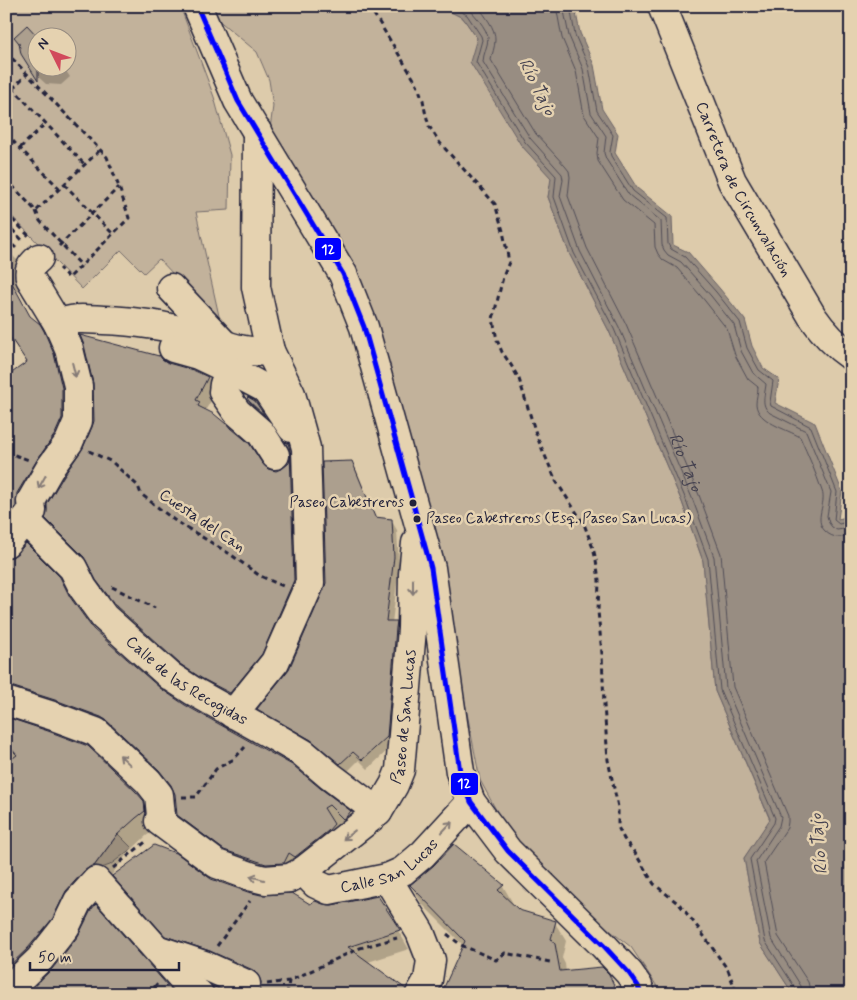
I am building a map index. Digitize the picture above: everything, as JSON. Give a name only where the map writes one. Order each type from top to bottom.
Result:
[{"type":"street","points":[[197,6],[238,101],[343,274],[364,327],[430,568],[460,772],[471,802],[508,851],[629,973],[641,994]]},
{"type":"street","name":"Carretera de Circunvalación","points":[[662,6],[732,181],[812,316],[825,334],[851,356]]},
{"type":"street","points":[[233,714],[275,662],[310,582],[306,448],[291,394],[270,351],[256,288],[257,131]]},
{"type":"street","points":[[6,543],[32,511],[31,501],[50,468],[69,442],[78,421],[78,386],[69,349],[67,321],[30,278],[29,270],[32,265],[49,252]]},
{"type":"street","points":[[170,288],[225,345]]},
{"type":"street","points":[[67,321],[120,320],[192,334],[251,351],[270,351]]},
{"type":"street","points":[[67,321],[198,355],[266,389],[306,448]]},
{"type":"street","points":[[234,372],[224,384],[223,392],[237,412],[261,433],[276,454]]},
{"type":"street","name":"Calle de las Recogidas","points":[[24,520],[73,568],[104,617],[170,676],[303,754],[378,812]]},
{"type":"street","name":"Paseo de San Lucas","points":[[304,871],[378,812],[394,785],[400,770],[412,629],[413,574],[418,521]]},
{"type":"street","points":[[6,704],[9,702],[96,732],[148,781],[158,795],[161,816],[159,820],[217,864],[265,880],[290,878],[304,871]]},
{"type":"street","name":"Calle San Lucas","points":[[304,871],[316,884],[329,890],[387,878],[403,871],[423,854],[471,802]]},
{"type":"street","points":[[387,878],[420,932],[432,960],[428,980],[420,994]]},
{"type":"street","points":[[6,987],[16,982],[40,959],[66,926],[78,901],[96,881],[190,987],[199,994]]},
{"type":"street","points":[[157,950],[204,965],[246,984]]},
{"type":"path","points":[[369,6],[417,84],[429,126],[440,143],[495,204],[498,212],[509,262],[503,277],[493,318],[496,340],[519,379],[541,446],[556,482],[584,524],[596,560],[608,760],[618,807],[618,826],[624,839],[654,884],[680,905],[699,929],[728,970],[737,994]]},
{"type":"path","points":[[6,52],[28,74],[6,95]]},
{"type":"path","points":[[7,215],[49,252],[69,278],[129,218],[108,157],[32,78]]},
{"type":"path","points":[[6,81],[85,164]]},
{"type":"path","points":[[20,148],[46,123]]},
{"type":"path","points":[[6,134],[59,188]]},
{"type":"path","points":[[36,211],[100,150]]},
{"type":"path","points":[[6,179],[36,211],[49,252]]},
{"type":"path","points":[[64,184],[114,234]]},
{"type":"path","points":[[49,252],[119,187]]},
{"type":"path","points":[[49,252],[82,266]]},
{"type":"path","name":"Cuesta del Can","points":[[69,442],[112,462],[138,486],[141,494],[174,520],[230,554],[260,576],[304,596]]},
{"type":"path","points":[[158,795],[196,797],[216,769],[234,759],[261,729]]},
{"type":"path","points":[[96,881],[150,838]]},
{"type":"path","points":[[204,965],[265,880]]},
{"type":"path","points":[[246,984],[270,984],[289,981],[360,948],[420,932]]},
{"type":"path","points":[[461,945],[496,960],[505,953],[550,962]]},
{"type":"path","points":[[287,994],[289,981]]},
{"type":"shaded area","points":[[6,6],[180,6],[214,97],[230,155],[229,210],[196,212],[221,325],[159,259],[144,273],[121,250],[82,289],[6,210]]},
{"type":"shaded area","points":[[209,6],[443,6],[443,8],[463,18],[477,38],[521,145],[552,178],[548,197],[570,255],[609,331],[682,502],[703,561],[715,691],[770,820],[744,858],[760,943],[793,994],[662,994],[631,947],[566,896],[510,836],[480,780],[431,527],[270,129],[273,106],[269,80],[257,52],[211,14]]},
{"type":"shaded area","points":[[118,834],[132,848],[110,865],[90,872]]},
{"type":"water","name":"Río Tajo","points":[[443,6],[573,6],[575,8],[580,33],[594,65],[602,109],[618,134],[615,153],[637,188],[672,216],[673,245],[688,252],[745,320],[752,346],[763,368],[779,379],[775,403],[815,423],[842,491],[838,519],[851,516],[851,994],[793,994],[760,943],[744,858],[770,819],[715,691],[703,561],[682,502],[609,331],[570,255],[548,197],[551,178],[521,145],[470,62],[477,38],[463,18],[443,8]]},
{"type":"building","points":[[27,25],[30,28],[28,28],[28,65],[21,54],[19,43],[14,37]]},
{"type":"building","points":[[6,272],[30,316],[40,324],[54,354],[62,388],[62,418],[55,434],[17,493],[16,506],[6,518],[6,377],[27,362],[6,331]]},
{"type":"building","points":[[80,335],[159,355],[168,363],[193,370],[208,377],[196,400],[200,402],[198,406],[214,414],[249,443],[268,469],[276,471],[283,468],[289,463],[290,457],[294,580],[262,654],[230,693],[201,678],[180,664],[116,606],[96,580],[84,557],[45,518],[47,504],[83,448],[94,421],[93,383]]},
{"type":"building","points":[[248,397],[255,401],[265,416],[249,401]]},
{"type":"building","points":[[352,461],[375,517],[392,519],[394,557],[386,621],[397,621],[387,737],[362,760],[353,752],[340,764],[311,740],[257,709],[289,669],[326,583],[322,462]]},
{"type":"building","points":[[26,543],[60,577],[70,597],[93,629],[160,688],[185,705],[294,766],[351,811],[346,817],[343,819],[329,805],[324,808],[334,824],[295,857],[289,853],[284,863],[266,864],[224,850],[177,815],[175,794],[171,785],[159,770],[106,720],[58,701],[14,687],[6,687],[6,558],[18,553]]},
{"type":"building","points":[[12,719],[88,746],[144,801],[145,811],[117,835],[94,866],[84,871],[66,891],[53,918],[28,948],[6,969],[6,763],[17,755],[6,743],[6,720]]},
{"type":"building","points":[[454,844],[504,885],[498,890],[519,910],[556,921],[551,939],[555,944],[560,971],[602,967],[609,974],[618,994],[441,994],[465,941],[410,885],[433,866]]},
{"type":"building","points":[[154,845],[178,854],[211,879],[261,895],[292,893],[310,904],[315,901],[332,905],[378,896],[400,930],[348,947],[406,989],[404,994],[258,994],[261,982],[253,970],[210,951],[165,936],[112,876]]},
{"type":"building","points":[[96,904],[175,994],[26,994],[52,969],[78,936]]},
{"type":"building","points":[[212,986],[230,994],[214,994]]},
{"type":"transit line","name":"12","points":[[197,6],[238,101],[343,274],[364,327],[431,568],[460,772],[471,802],[508,851],[629,973],[641,994]]},
{"type":"place","name":"Paseo Cabestreros","points":[[413,503]]},
{"type":"place","name":"Paseo Cabestreros (Esq. Paseo San Lucas)","points":[[417,519]]}]
